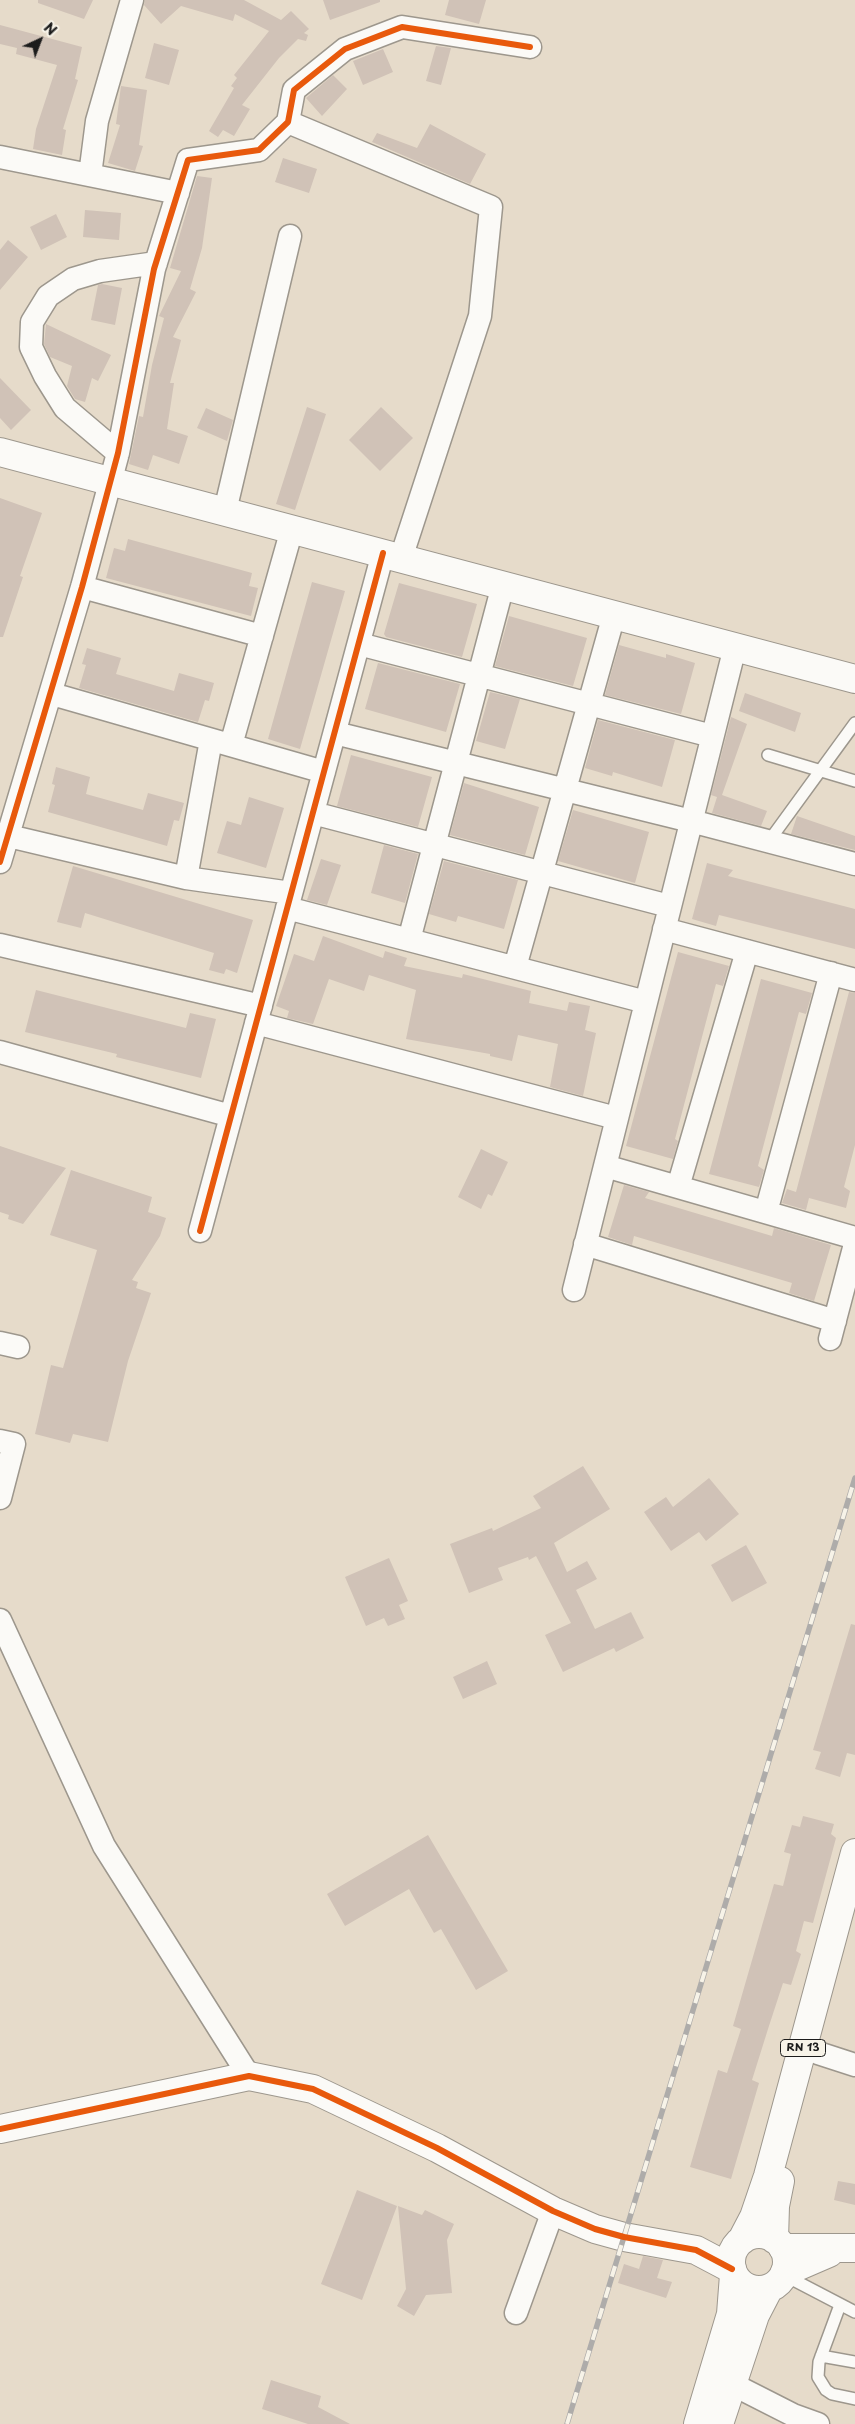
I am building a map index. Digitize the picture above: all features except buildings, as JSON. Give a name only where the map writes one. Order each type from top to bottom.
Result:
[{"type":"main road","points":[[0,452],[855,679]]},
{"type":"main road","name":"RN 13","points":[[698,2424],[731,2314],[736,2257],[754,2217],[768,2176],[855,1853]]},
{"type":"main road","name":"RN 13","points":[[719,2424],[755,2315],[779,2264],[774,2219],[779,2186],[855,1923]]},
{"type":"main road","points":[[0,2128],[249,2076],[313,2089],[437,2148],[553,2211],[595,2229],[624,2238],[736,2257]]},
{"type":"main road","points":[[736,2257],[758,2235],[779,2264]]},
{"type":"main road","points":[[736,2257],[745,2286],[761,2290],[779,2264],[847,2249]]},
{"type":"street","points":[[90,175],[97,121],[132,0]]},
{"type":"street","points":[[0,862],[4,835],[52,694],[118,453],[156,263],[188,160],[259,150],[288,122],[294,90],[345,49],[402,27],[530,46]]},
{"type":"street","points":[[200,1230],[359,644],[480,316],[491,207],[288,122]]},
{"type":"street","points":[[0,158],[178,193]]},
{"type":"street","points":[[225,511],[290,236]]},
{"type":"street","points":[[118,453],[65,408],[44,376],[31,347],[32,322],[48,296],[73,279],[100,271],[156,263]]},
{"type":"street","points":[[186,878],[221,743],[262,636],[292,529]]},
{"type":"street","points":[[409,940],[503,585]]},
{"type":"street","points":[[82,587],[262,636]]},
{"type":"street","points":[[515,968],[614,615]]},
{"type":"street","points":[[359,644],[712,736]]},
{"type":"street","points":[[574,1290],[734,647]]},
{"type":"street","points":[[52,694],[324,772]]},
{"type":"street","points":[[335,733],[565,789],[855,864]]},
{"type":"street","points":[[313,813],[670,906]]},
{"type":"street","points":[[4,835],[289,900],[409,940],[646,1002]]},
{"type":"street","points":[[664,929],[855,980]]},
{"type":"street","points":[[0,945],[258,1015],[616,1118]]},
{"type":"street","points":[[678,1187],[747,951]]},
{"type":"street","points":[[766,1212],[831,973]]},
{"type":"street","points":[[0,1052],[231,1116]]},
{"type":"street","points":[[605,1166],[855,1238]]},
{"type":"street","points":[[585,1244],[832,1330],[855,1244]]},
{"type":"street","points":[[0,1441],[14,1444],[0,1498]]},
{"type":"street","points":[[0,1620],[104,1846],[249,2076]]},
{"type":"street","points":[[818,2053],[855,2065]]},
{"type":"street","points":[[516,2313],[553,2211]]},
{"type":"street","points":[[732,2384],[793,2415],[818,2424]]},
{"type":"lane","points":[[769,841],[855,723]]},
{"type":"lane","points":[[768,755],[855,781]]},
{"type":"lane","points":[[779,2264],[840,2305],[855,2312]]},
{"type":"lane","points":[[840,2305],[817,2370],[821,2384],[832,2394],[855,2399]]},
{"type":"lane","points":[[821,2356],[855,2362]]},
{"type":"railway","points":[[567,2424],[855,1478]]},
{"type":"cycle path","points":[[0,862],[82,587],[118,453],[154,269],[188,160],[259,150],[288,122],[294,90],[345,49],[402,27],[530,47]]},
{"type":"cycle path","points":[[200,1231],[383,553]]},
{"type":"cycle path","points":[[0,2129],[249,2076],[313,2089],[437,2148],[553,2211],[595,2229],[624,2237],[696,2250],[732,2269]]}]
